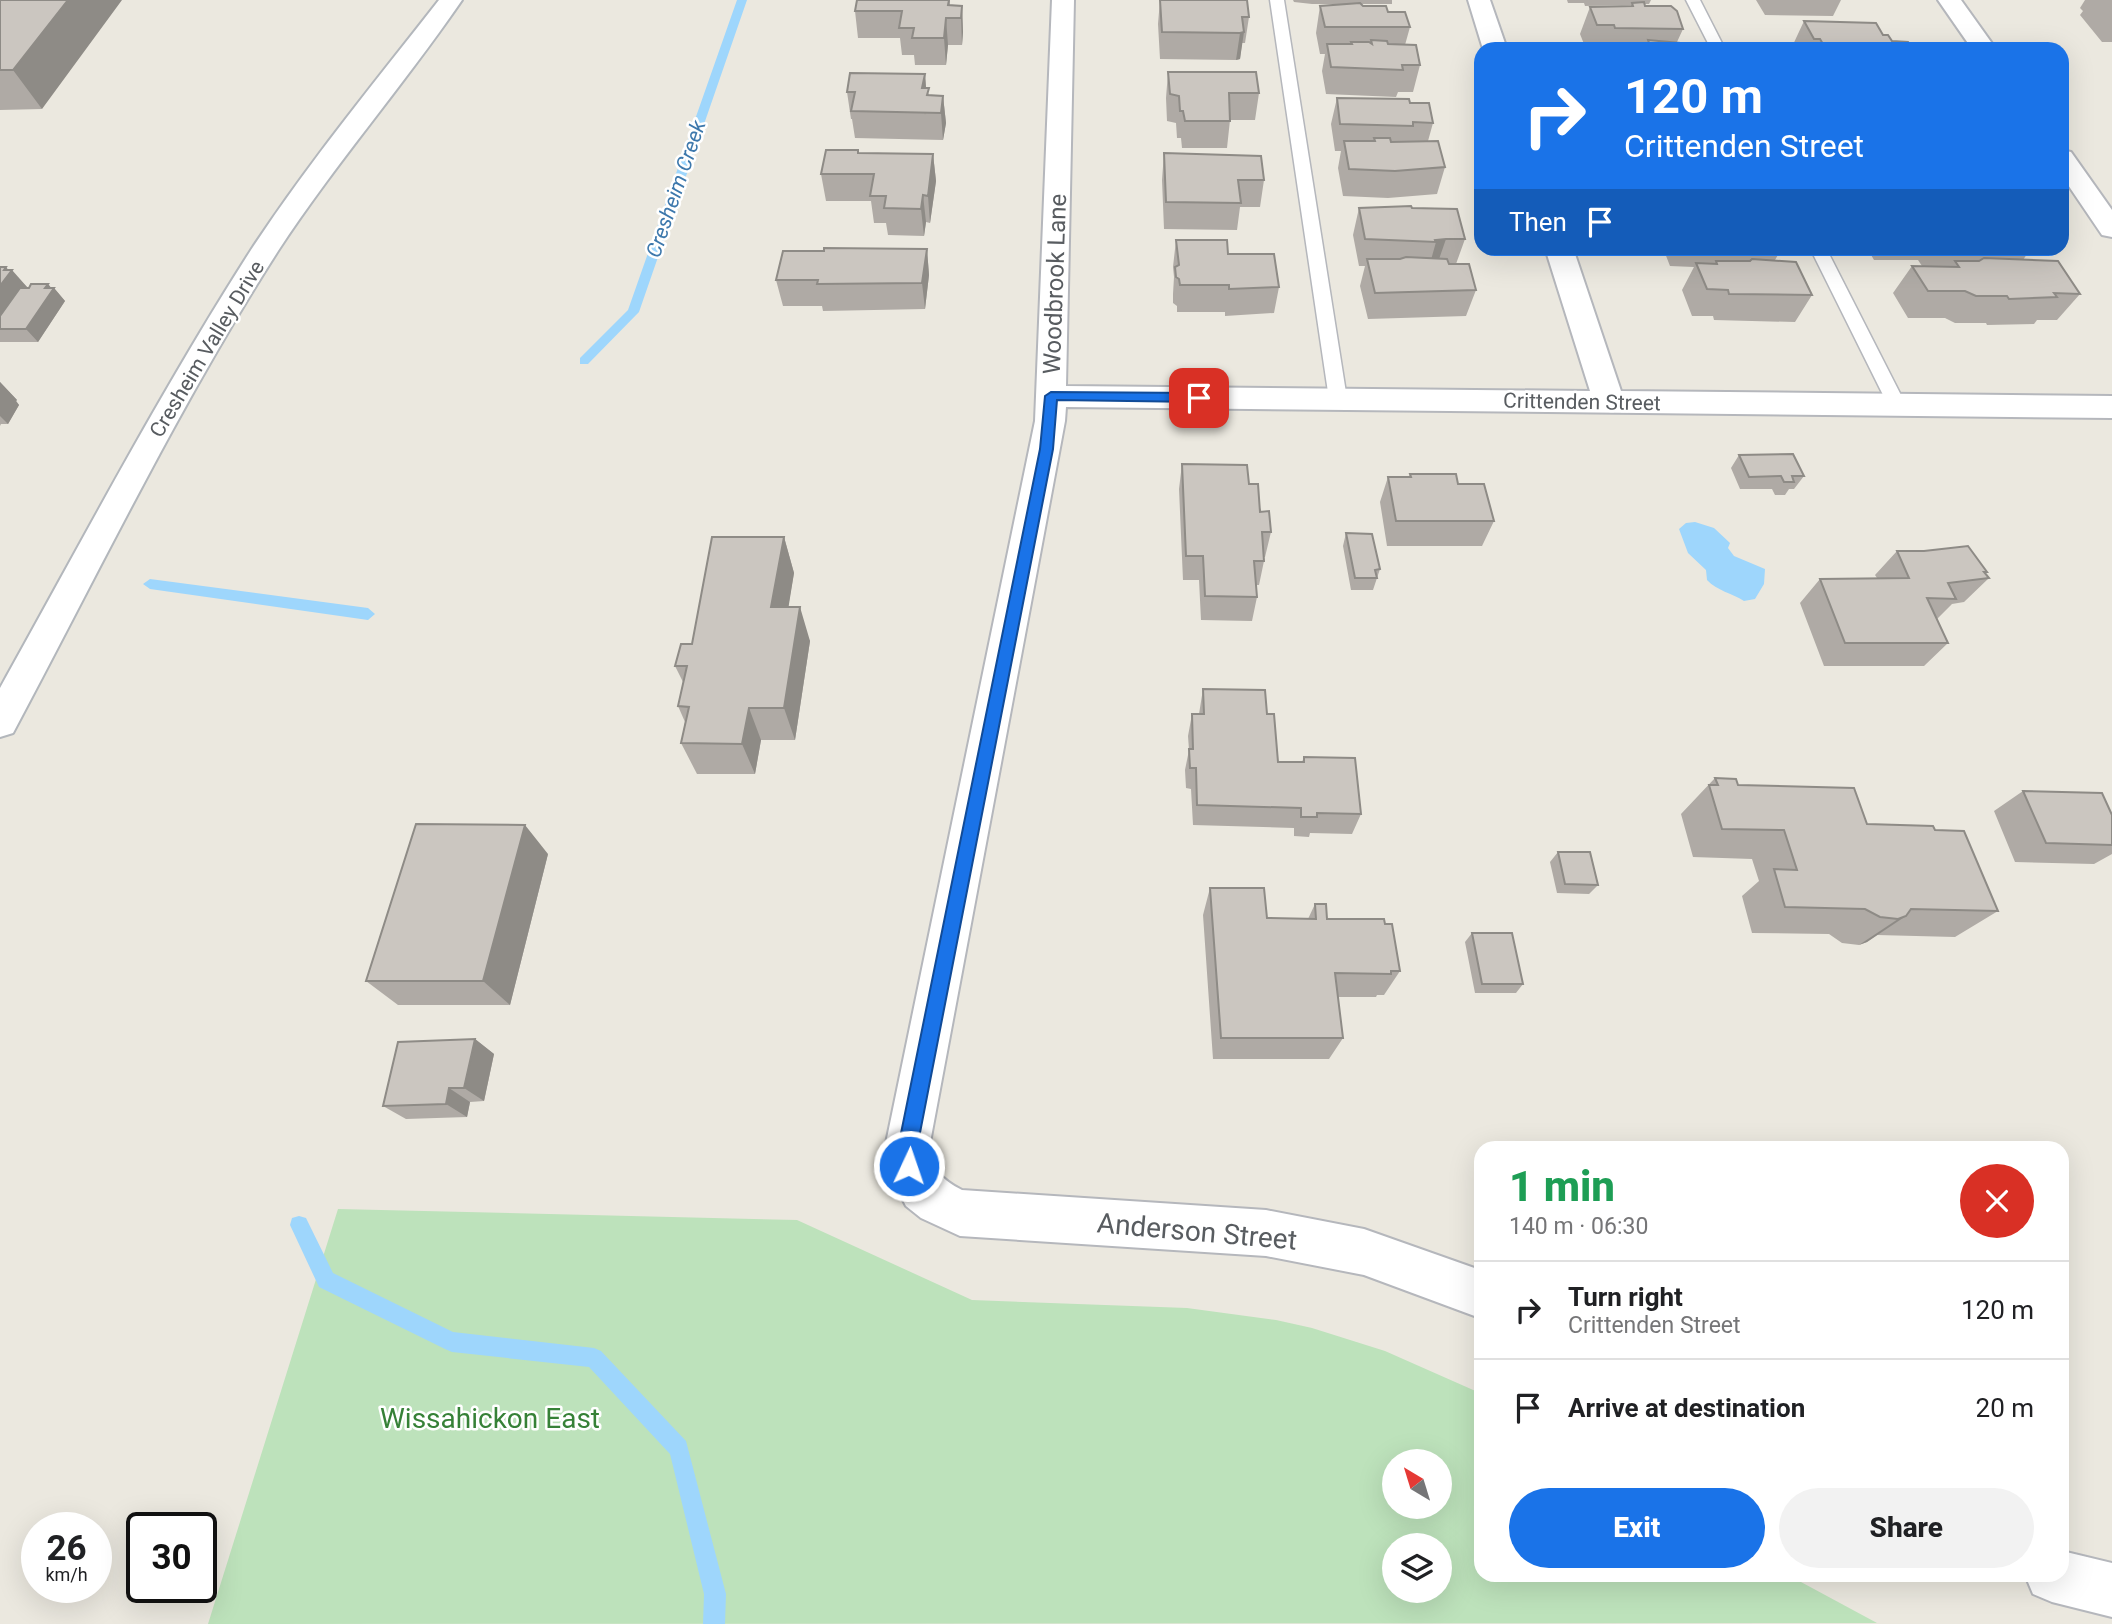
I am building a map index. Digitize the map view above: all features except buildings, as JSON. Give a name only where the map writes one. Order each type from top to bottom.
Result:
[{"type":"street","name":"Cresheim Valley Drive","points":[[0,722],[180,391],[264,253],[309,186],[451,0]]},
{"type":"street","name":"Woodbrook Lane","points":[[915,1184],[907,1148],[1046,449],[1051,396],[1063,0]]},
{"type":"street","points":[[1479,0],[1493,42]]},
{"type":"street","points":[[1949,0],[1979,42]]},
{"type":"street","points":[[2069,168],[2112,229]]},
{"type":"street","points":[[1562,256],[1609,402]]},
{"type":"street","name":"Crittenden Street","points":[[1051,396],[2112,407]]},
{"type":"street","name":"Anderson Street","points":[[915,1184],[933,1202],[960,1213],[1208,1227],[1312,1241],[1364,1252],[1474,1292]]},
{"type":"street","points":[[2069,1579],[2112,1590]]},
{"type":"lane","points":[[1277,0],[1338,399]]},
{"type":"lane","points":[[1693,0],[1714,42]]},
{"type":"lane","points":[[1822,256],[1897,405]]},
{"type":"green space","name":"Wissahickon East","points":[[338,1209],[797,1220],[972,1300],[1187,1308],[1276,1320],[1312,1328],[1385,1351],[1474,1390],[1474,1582],[1801,1582],[1877,1623],[208,1624],[215,1603],[217,1603],[217,1595]]},
{"type":"water","points":[[1695,522],[1714,528],[1730,543],[1728,548],[1734,556],[1765,569],[1764,584],[1755,599],[1744,601],[1715,587],[1707,580],[1706,570],[1688,553],[1679,529],[1686,523]]},
{"type":"waterway","name":"Cresheim Creek","points":[[584,361],[633,312],[742,0]]},
{"type":"waterway","points":[[150,584],[368,614]]},
{"type":"waterway","name":"Cresheim Creek","points":[[299,1225],[326,1280],[452,1342],[594,1358],[679,1448],[715,1594],[714,1624]]},
{"type":"route","points":[[909,1166],[907,1148],[1046,449],[1051,396],[1199,398]]}]
